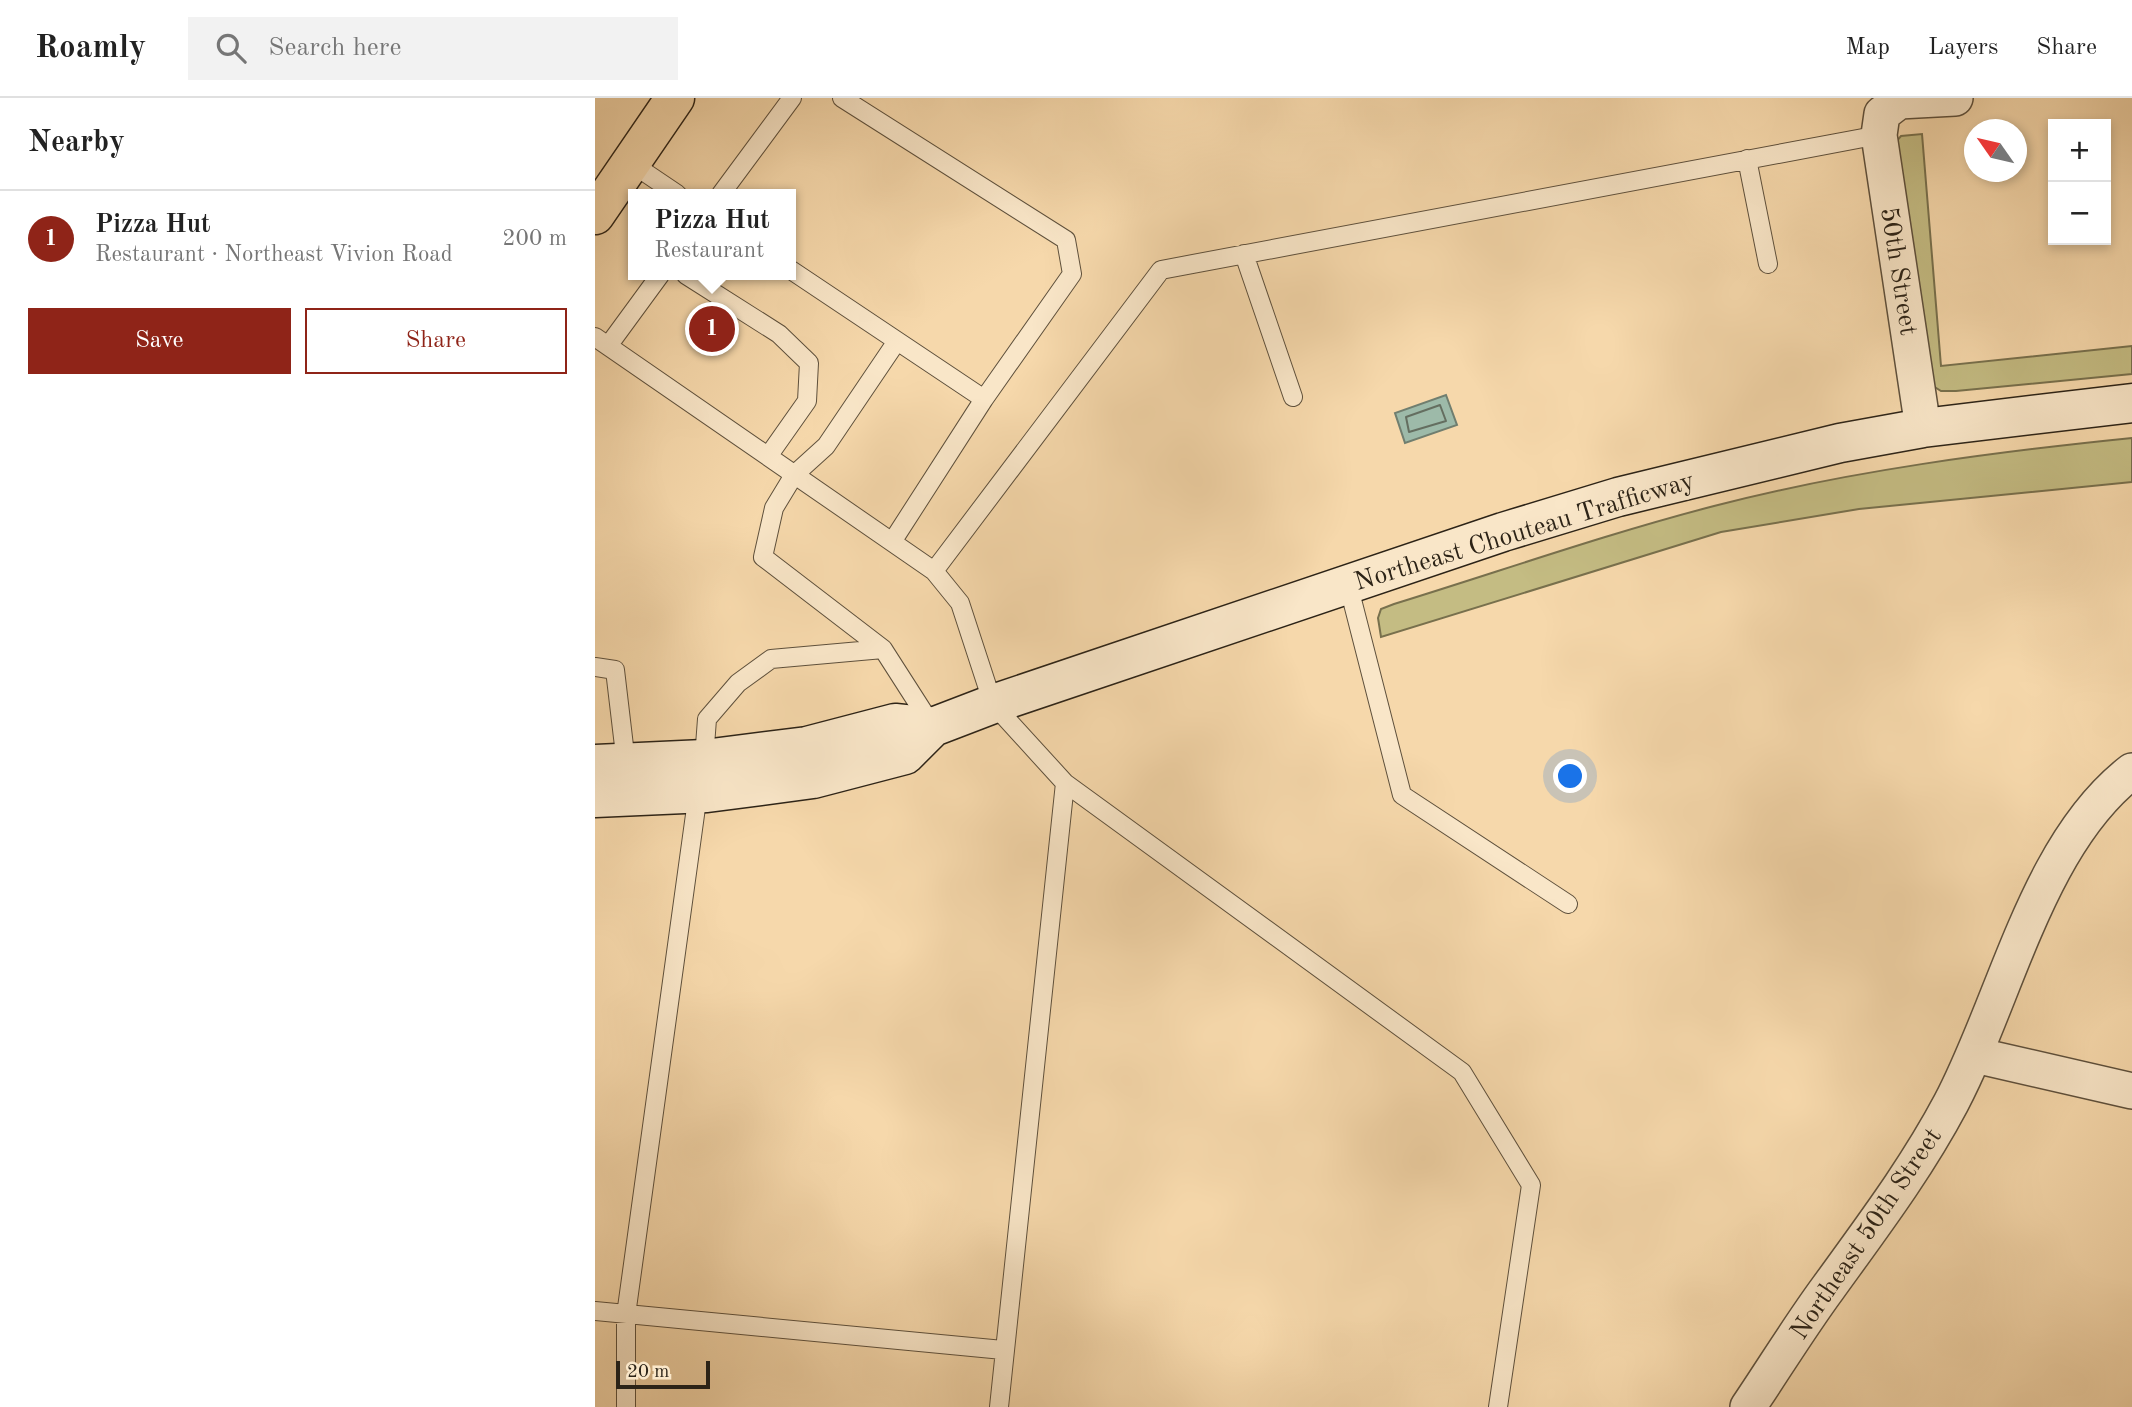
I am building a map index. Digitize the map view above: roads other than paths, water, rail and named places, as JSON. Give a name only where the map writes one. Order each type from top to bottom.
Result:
[{"type":"main road","points":[[595,215],[675,98]]},
{"type":"main road","name":"Northeast Chouteau Trafficway","points":[[611,764],[701,776],[813,779],[905,755],[933,727],[993,704],[1348,584],[1618,497],[1755,462],[1923,428],[2132,403]]},
{"type":"main road","name":"Northeast Chouteau Trafficway","points":[[595,798],[701,776]]},
{"type":"street","points":[[1881,125],[1899,101],[1955,98]]},
{"type":"street","name":"50th Street","points":[[1881,125],[1923,428]]},
{"type":"street","name":"Northeast 50th Street","points":[[1748,1407],[1827,1289],[1873,1230],[1914,1168],[1975,1055],[2047,881],[2094,808],[2132,771]]},
{"type":"street","points":[[1975,1055],[2132,1091]]},
{"type":"lane","points":[[725,189],[792,98]]},
{"type":"lane","points":[[842,98],[1066,240],[1072,274],[984,399],[892,542]]},
{"type":"lane","points":[[934,571],[1161,270],[1747,159],[1881,125]]},
{"type":"lane","points":[[1747,159],[1768,264]]},
{"type":"lane","points":[[631,163],[670,189]]},
{"type":"lane","points":[[1244,254],[1293,397]]},
{"type":"lane","points":[[796,273],[984,399]]},
{"type":"lane","points":[[656,280],[602,342],[934,571],[960,603],[993,704],[1065,783],[1462,1072],[1531,1185],[1498,1407]]},
{"type":"lane","points":[[694,280],[779,334],[809,363],[807,401],[769,455]]},
{"type":"lane","points":[[897,341],[826,446],[794,475],[774,508],[762,557],[883,649],[933,727]]},
{"type":"lane","points":[[1348,584],[1402,796],[1569,904]]},
{"type":"lane","points":[[626,1407],[626,1315],[707,719],[738,683],[771,659],[883,649]]},
{"type":"lane","points":[[595,667],[614,670],[611,764]]},
{"type":"lane","points":[[999,1407],[1065,783]]},
{"type":"lane","points":[[595,1311],[1003,1350]]},
{"type":"water","points":[[1446,395],[1457,425],[1405,443],[1395,413]]},
{"type":"place","name":"Pizza Hut","points":[[712,329]]}]
